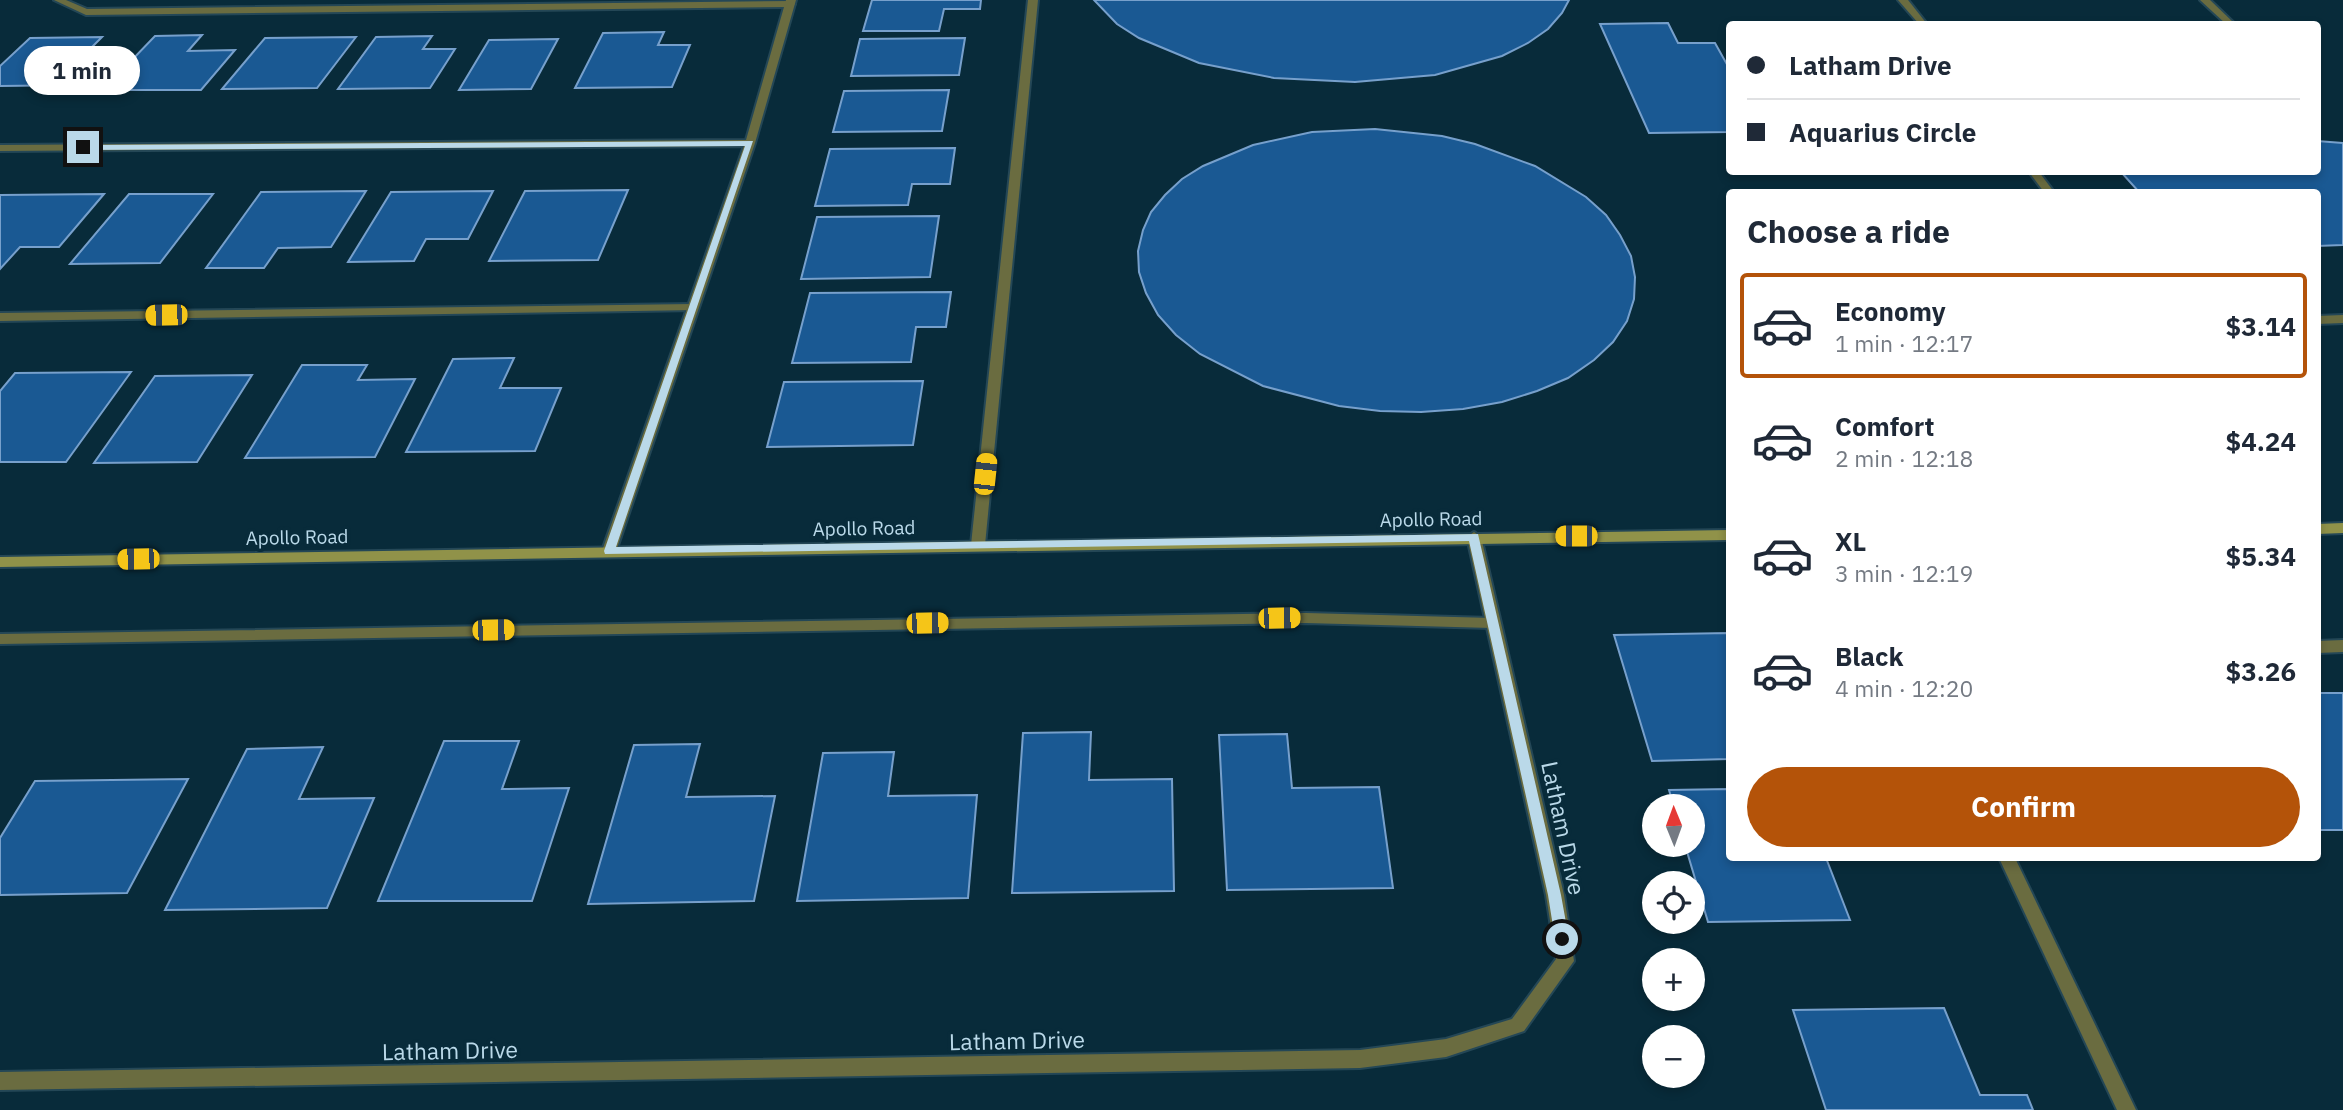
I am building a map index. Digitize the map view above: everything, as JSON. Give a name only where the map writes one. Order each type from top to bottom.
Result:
[{"type":"street","points":[[58,0],[86,12],[791,2],[750,143],[609,551]]},
{"type":"street","points":[[978,545],[1033,0]]},
{"type":"street","points":[[1903,0],[1920,21]]},
{"type":"street","points":[[2205,0],[2228,21]]},
{"type":"street","points":[[0,148],[750,143]]},
{"type":"street","points":[[0,317],[693,308]]},
{"type":"street","points":[[2321,320],[2343,319]]},
{"type":"street","points":[[2321,529],[2343,528]]},
{"type":"street","name":"Apollo Road","points":[[0,562],[1726,535]]},
{"type":"street","name":"Latham Drive","points":[[0,1081],[1346,1060],[1446,1048],[1518,1025],[1565,961],[1555,895],[1474,537]]},
{"type":"street","points":[[0,639],[1306,618],[1492,623]]},
{"type":"street","points":[[2321,647],[2343,646]]},
{"type":"street","points":[[2008,861],[2127,1110]]},
{"type":"building","points":[[872,0],[981,0],[980,9],[944,9],[939,31],[863,31]]},
{"type":"building","points":[[1094,0],[1569,0],[1548,29],[1502,56],[1435,75],[1355,82],[1274,78],[1199,63],[1139,38],[1117,24]]},
{"type":"building","points":[[1668,23],[1678,43],[1715,43],[1726,63],[1726,132],[1649,133],[1600,24]]},
{"type":"building","points":[[664,32],[658,45],[690,45],[672,87],[575,88],[603,33]]},
{"type":"building","points":[[202,35],[188,51],[235,50],[201,90],[103,90],[155,36]]},
{"type":"building","points":[[432,36],[423,49],[455,49],[430,88],[338,89],[376,37]]},
{"type":"building","points":[[102,37],[78,61],[105,60],[81,85],[0,86],[0,66],[30,38]]},
{"type":"building","points":[[356,37],[317,88],[222,89],[265,38]]},
{"type":"building","points":[[965,38],[959,75],[851,76],[860,39]]},
{"type":"building","points":[[558,39],[531,89],[459,90],[489,40]]},
{"type":"building","points":[[949,90],[942,131],[833,132],[844,91]]},
{"type":"building","points":[[1375,129],[1442,136],[1475,144],[1535,166],[1586,197],[1606,215],[1620,235],[1631,256],[1635,277],[1634,299],[1627,321],[1613,342],[1594,360],[1568,378],[1537,391],[1502,402],[1463,409],[1421,412],[1339,406],[1263,386],[1200,354],[1176,335],[1158,315],[1139,272],[1138,251],[1143,230],[1151,212],[1165,195],[1182,179],[1203,166],[1253,145],[1312,132]]},
{"type":"building","points":[[2321,141],[2343,143],[2343,245],[2321,246],[2321,189],[2136,189],[2124,175],[2321,175]]},
{"type":"building","points":[[955,148],[950,184],[912,184],[908,205],[815,206],[830,149]]},
{"type":"building","points":[[628,190],[598,260],[489,261],[525,191]]},
{"type":"building","points":[[366,191],[331,247],[278,248],[264,268],[206,268],[261,192]]},
{"type":"building","points":[[493,191],[468,239],[426,239],[414,261],[348,262],[391,192]]},
{"type":"building","points":[[104,194],[59,247],[20,247],[0,269],[0,195]]},
{"type":"building","points":[[129,194],[213,194],[160,263],[70,264]]},
{"type":"building","points":[[939,216],[930,277],[801,279],[817,217]]},
{"type":"building","points":[[951,292],[946,327],[916,327],[911,362],[792,363],[810,293]]},
{"type":"building","points":[[514,358],[500,388],[561,388],[535,451],[406,452],[453,359]]},
{"type":"building","points":[[302,365],[367,365],[358,380],[415,379],[375,457],[245,458]]},
{"type":"building","points":[[131,372],[66,462],[0,462],[0,391],[15,373]]},
{"type":"building","points":[[252,375],[197,462],[94,463],[155,376]]},
{"type":"building","points":[[923,381],[913,445],[767,447],[784,382]]},
{"type":"building","points":[[1726,633],[1726,759],[1652,761],[1614,635]]},
{"type":"building","points":[[2321,693],[2343,693],[2343,830],[2321,830]]},
{"type":"building","points":[[1091,732],[1089,780],[1172,779],[1174,891],[1012,893],[1023,733]]},
{"type":"building","points":[[1287,734],[1292,788],[1379,787],[1393,888],[1227,890],[1219,735]]},
{"type":"building","points":[[444,741],[519,741],[502,789],[569,788],[532,901],[378,901]]},
{"type":"building","points":[[700,744],[686,797],[775,796],[754,901],[588,904],[634,745]]},
{"type":"building","points":[[323,747],[299,799],[374,798],[327,908],[165,910],[247,749]]},
{"type":"building","points":[[894,752],[888,796],[977,795],[968,898],[797,901],[823,753]]},
{"type":"building","points":[[188,779],[127,893],[0,895],[0,838],[35,781]]},
{"type":"building","points":[[1726,789],[1726,861],[1827,861],[1850,920],[1708,922],[1705,912],[1705,871],[1693,871],[1689,858],[1705,857],[1705,794],[1670,794],[1669,790]]},
{"type":"building","points":[[1944,1008],[1980,1095],[2027,1095],[2033,1110],[1826,1110],[1793,1010]]},
{"type":"route","points":[[83,147],[750,143],[609,551],[1474,537],[1555,895],[1562,939]]}]
